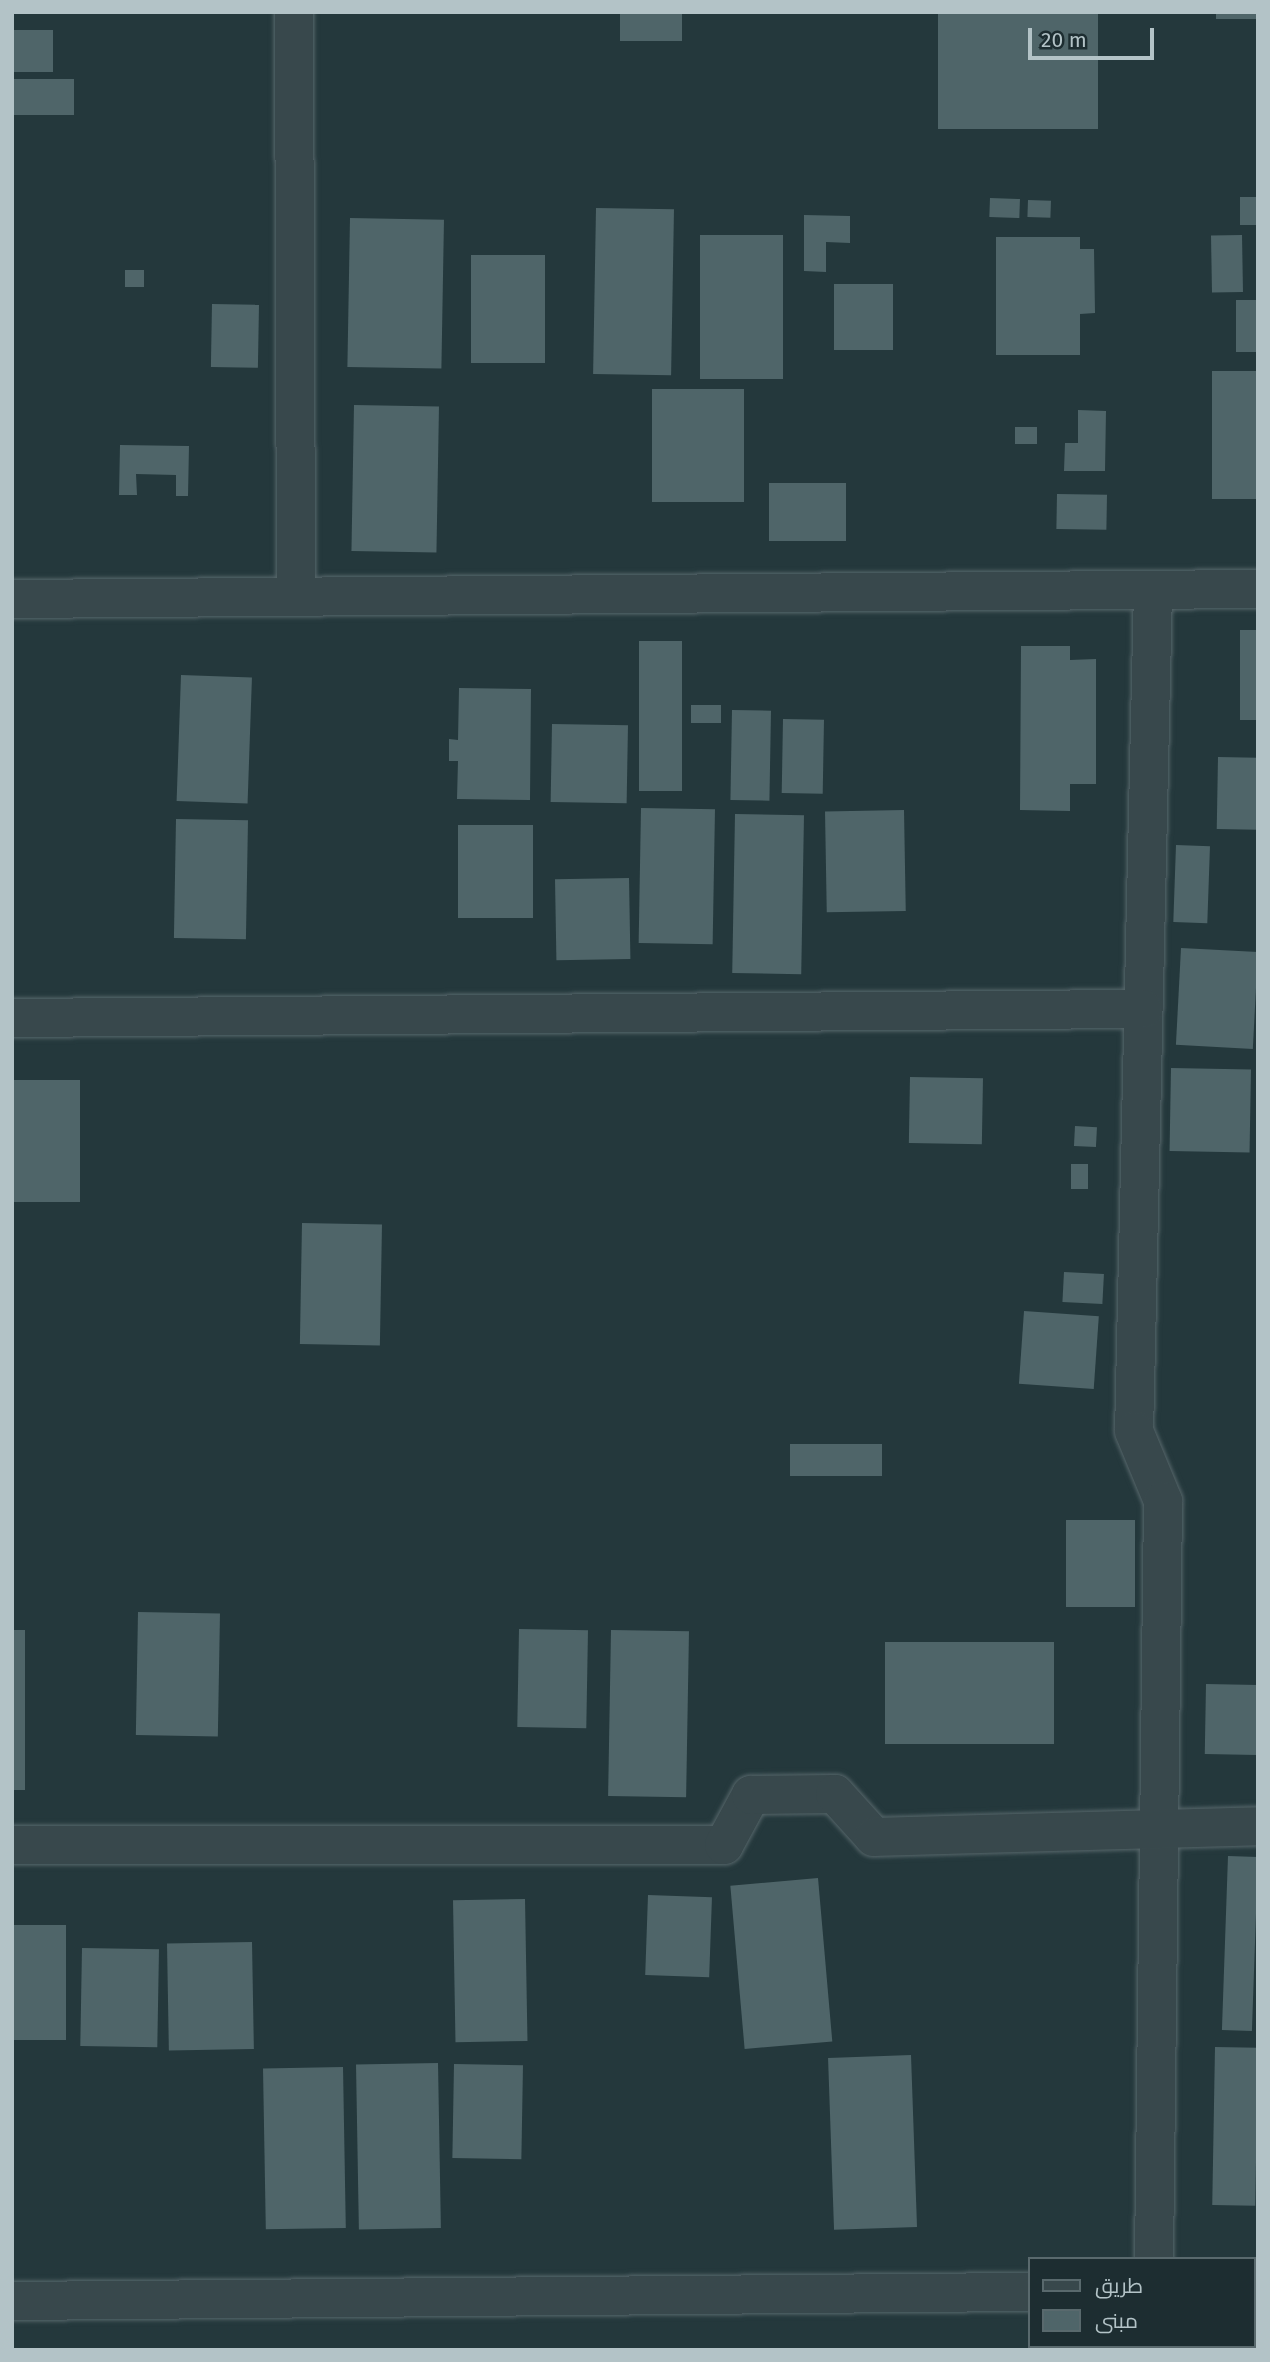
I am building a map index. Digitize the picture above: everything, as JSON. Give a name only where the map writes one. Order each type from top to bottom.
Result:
[{"type":"street","points":[[294,12],[296,597]]},
{"type":"street","points":[[12,599],[1258,589]]},
{"type":"street","points":[[1153,590],[1134,1431],[1163,1501],[1154,2257]]},
{"type":"street","points":[[12,1018],[1143,1009]]},
{"type":"street","points":[[12,1845],[724,1844],[751,1795],[799,1794],[835,1794],[874,1837],[1258,1826]]},
{"type":"street","points":[[12,2301],[1028,2292]]},
{"type":"building","points":[[620,12],[682,12],[682,41],[620,41]]},
{"type":"building","points":[[938,12],[1098,12],[1098,129],[938,129]]},
{"type":"building","points":[[1216,12],[1258,12],[1258,19],[1216,19]]},
{"type":"building","points":[[12,30],[53,30],[53,72],[12,72]]},
{"type":"building","points":[[12,79],[74,79],[74,115],[12,115]]},
{"type":"building","points":[[1240,197],[1258,197],[1258,225],[1240,225]]},
{"type":"building","points":[[990,198],[1020,199],[1019,218],[989,217]]},
{"type":"building","points":[[1028,200],[1051,201],[1050,218],[1027,217]]},
{"type":"building","points":[[596,208],[674,209],[671,375],[593,374]]},
{"type":"building","points":[[804,215],[850,216],[850,243],[826,242],[826,272],[804,271]]},
{"type":"building","points":[[350,218],[444,220],[441,369],[347,367]]},
{"type":"building","points":[[700,235],[783,235],[783,379],[700,379]]},
{"type":"building","points":[[1242,235],[1243,292],[1212,293],[1211,236]]},
{"type":"building","points":[[996,237],[1080,237],[1080,249],[1094,249],[1095,313],[1080,314],[1080,355],[996,355]]},
{"type":"building","points":[[471,255],[545,255],[545,363],[471,363]]},
{"type":"building","points":[[125,270],[144,270],[144,287],[125,287]]},
{"type":"building","points":[[834,284],[893,284],[893,350],[834,350]]},
{"type":"building","points":[[1236,300],[1258,300],[1258,352],[1236,352]]},
{"type":"building","points":[[212,304],[259,305],[258,368],[211,367]]},
{"type":"building","points":[[1212,371],[1258,371],[1258,499],[1212,499]]},
{"type":"building","points":[[652,389],[744,389],[744,502],[652,502]]},
{"type":"building","points":[[354,405],[439,406],[436,552],[351,551]]},
{"type":"building","points":[[1078,410],[1106,411],[1105,471],[1064,471],[1065,443],[1078,443]]},
{"type":"building","points":[[1015,427],[1037,427],[1037,444],[1015,444]]},
{"type":"building","points":[[120,445],[189,446],[188,496],[176,496],[176,475],[136,474],[137,495],[119,495]]},
{"type":"building","points":[[769,483],[846,483],[846,541],[769,541]]},
{"type":"building","points":[[1057,494],[1107,495],[1106,530],[1056,529]]},
{"type":"building","points":[[1240,630],[1258,630],[1258,720],[1240,720]]},
{"type":"building","points":[[639,641],[682,641],[682,791],[639,791]]},
{"type":"building","points":[[1021,646],[1070,646],[1070,660],[1096,659],[1096,784],[1070,784],[1070,811],[1020,810]]},
{"type":"building","points":[[181,675],[252,677],[248,803],[177,801]]},
{"type":"building","points":[[459,688],[531,689],[530,800],[457,799],[458,761],[449,761],[449,739],[458,740]]},
{"type":"building","points":[[691,705],[721,705],[721,723],[691,723]]},
{"type":"building","points":[[732,710],[771,711],[769,801],[730,800]]},
{"type":"building","points":[[783,719],[824,720],[823,794],[782,793]]},
{"type":"building","points":[[552,724],[628,725],[627,803],[551,802]]},
{"type":"building","points":[[1218,757],[1258,758],[1257,830],[1217,829]]},
{"type":"building","points":[[641,808],[715,809],[713,944],[639,943]]},
{"type":"building","points":[[904,810],[906,911],[827,912],[825,811]]},
{"type":"building","points":[[735,814],[804,815],[801,974],[732,973]]},
{"type":"building","points":[[176,819],[248,820],[246,939],[174,938]]},
{"type":"building","points":[[458,825],[533,825],[533,918],[458,918]]},
{"type":"building","points":[[1176,845],[1210,846],[1207,923],[1173,922]]},
{"type":"building","points":[[629,878],[630,959],[556,960],[555,879]]},
{"type":"building","points":[[1181,948],[1258,952],[1253,1049],[1176,1045]]},
{"type":"building","points":[[1171,1068],[1251,1069],[1250,1152],[1170,1151]]},
{"type":"building","points":[[910,1077],[983,1078],[982,1144],[909,1143]]},
{"type":"building","points":[[12,1080],[80,1080],[80,1202],[12,1202]]},
{"type":"building","points":[[1075,1126],[1097,1127],[1096,1147],[1074,1146]]},
{"type":"building","points":[[1071,1164],[1088,1164],[1088,1189],[1071,1189]]},
{"type":"building","points":[[302,1223],[382,1224],[380,1345],[300,1344]]},
{"type":"building","points":[[1064,1272],[1104,1274],[1102,1304],[1062,1302]]},
{"type":"building","points":[[1024,1311],[1099,1316],[1094,1389],[1019,1384]]},
{"type":"building","points":[[790,1444],[882,1444],[882,1476],[790,1476]]},
{"type":"building","points":[[1066,1520],[1135,1520],[1135,1607],[1066,1607]]},
{"type":"building","points":[[138,1612],[220,1613],[218,1736],[136,1735]]},
{"type":"building","points":[[519,1629],[588,1630],[586,1728],[517,1727]]},
{"type":"building","points":[[12,1630],[25,1630],[25,1790],[12,1790]]},
{"type":"building","points":[[611,1630],[689,1631],[686,1797],[608,1796]]},
{"type":"building","points":[[885,1642],[1054,1642],[1054,1744],[885,1744]]},
{"type":"building","points":[[1206,1684],[1258,1685],[1257,1755],[1205,1754]]},
{"type":"building","points":[[1228,1856],[1258,1857],[1252,2031],[1222,2030]]},
{"type":"building","points":[[818,1878],[832,2041],[745,2049],[730,1886]]},
{"type":"building","points":[[648,1895],[712,1897],[709,1977],[645,1975]]},
{"type":"building","points":[[525,1899],[527,2041],[455,2042],[453,1900]]},
{"type":"building","points":[[12,1925],[66,1925],[66,2040],[12,2040]]},
{"type":"building","points":[[252,1942],[254,2049],[169,2050],[167,1943]]},
{"type":"building","points":[[82,1948],[159,1949],[157,2047],[80,2046]]},
{"type":"building","points":[[1215,2047],[1258,2048],[1255,2206],[1212,2205]]},
{"type":"building","points":[[911,2055],[917,2227],[834,2230],[828,2058]]},
{"type":"building","points":[[438,2063],[441,2228],[359,2229],[356,2064]]},
{"type":"building","points":[[454,2064],[523,2065],[521,2159],[452,2158]]},
{"type":"building","points":[[343,2067],[346,2228],[266,2229],[263,2068]]}]
